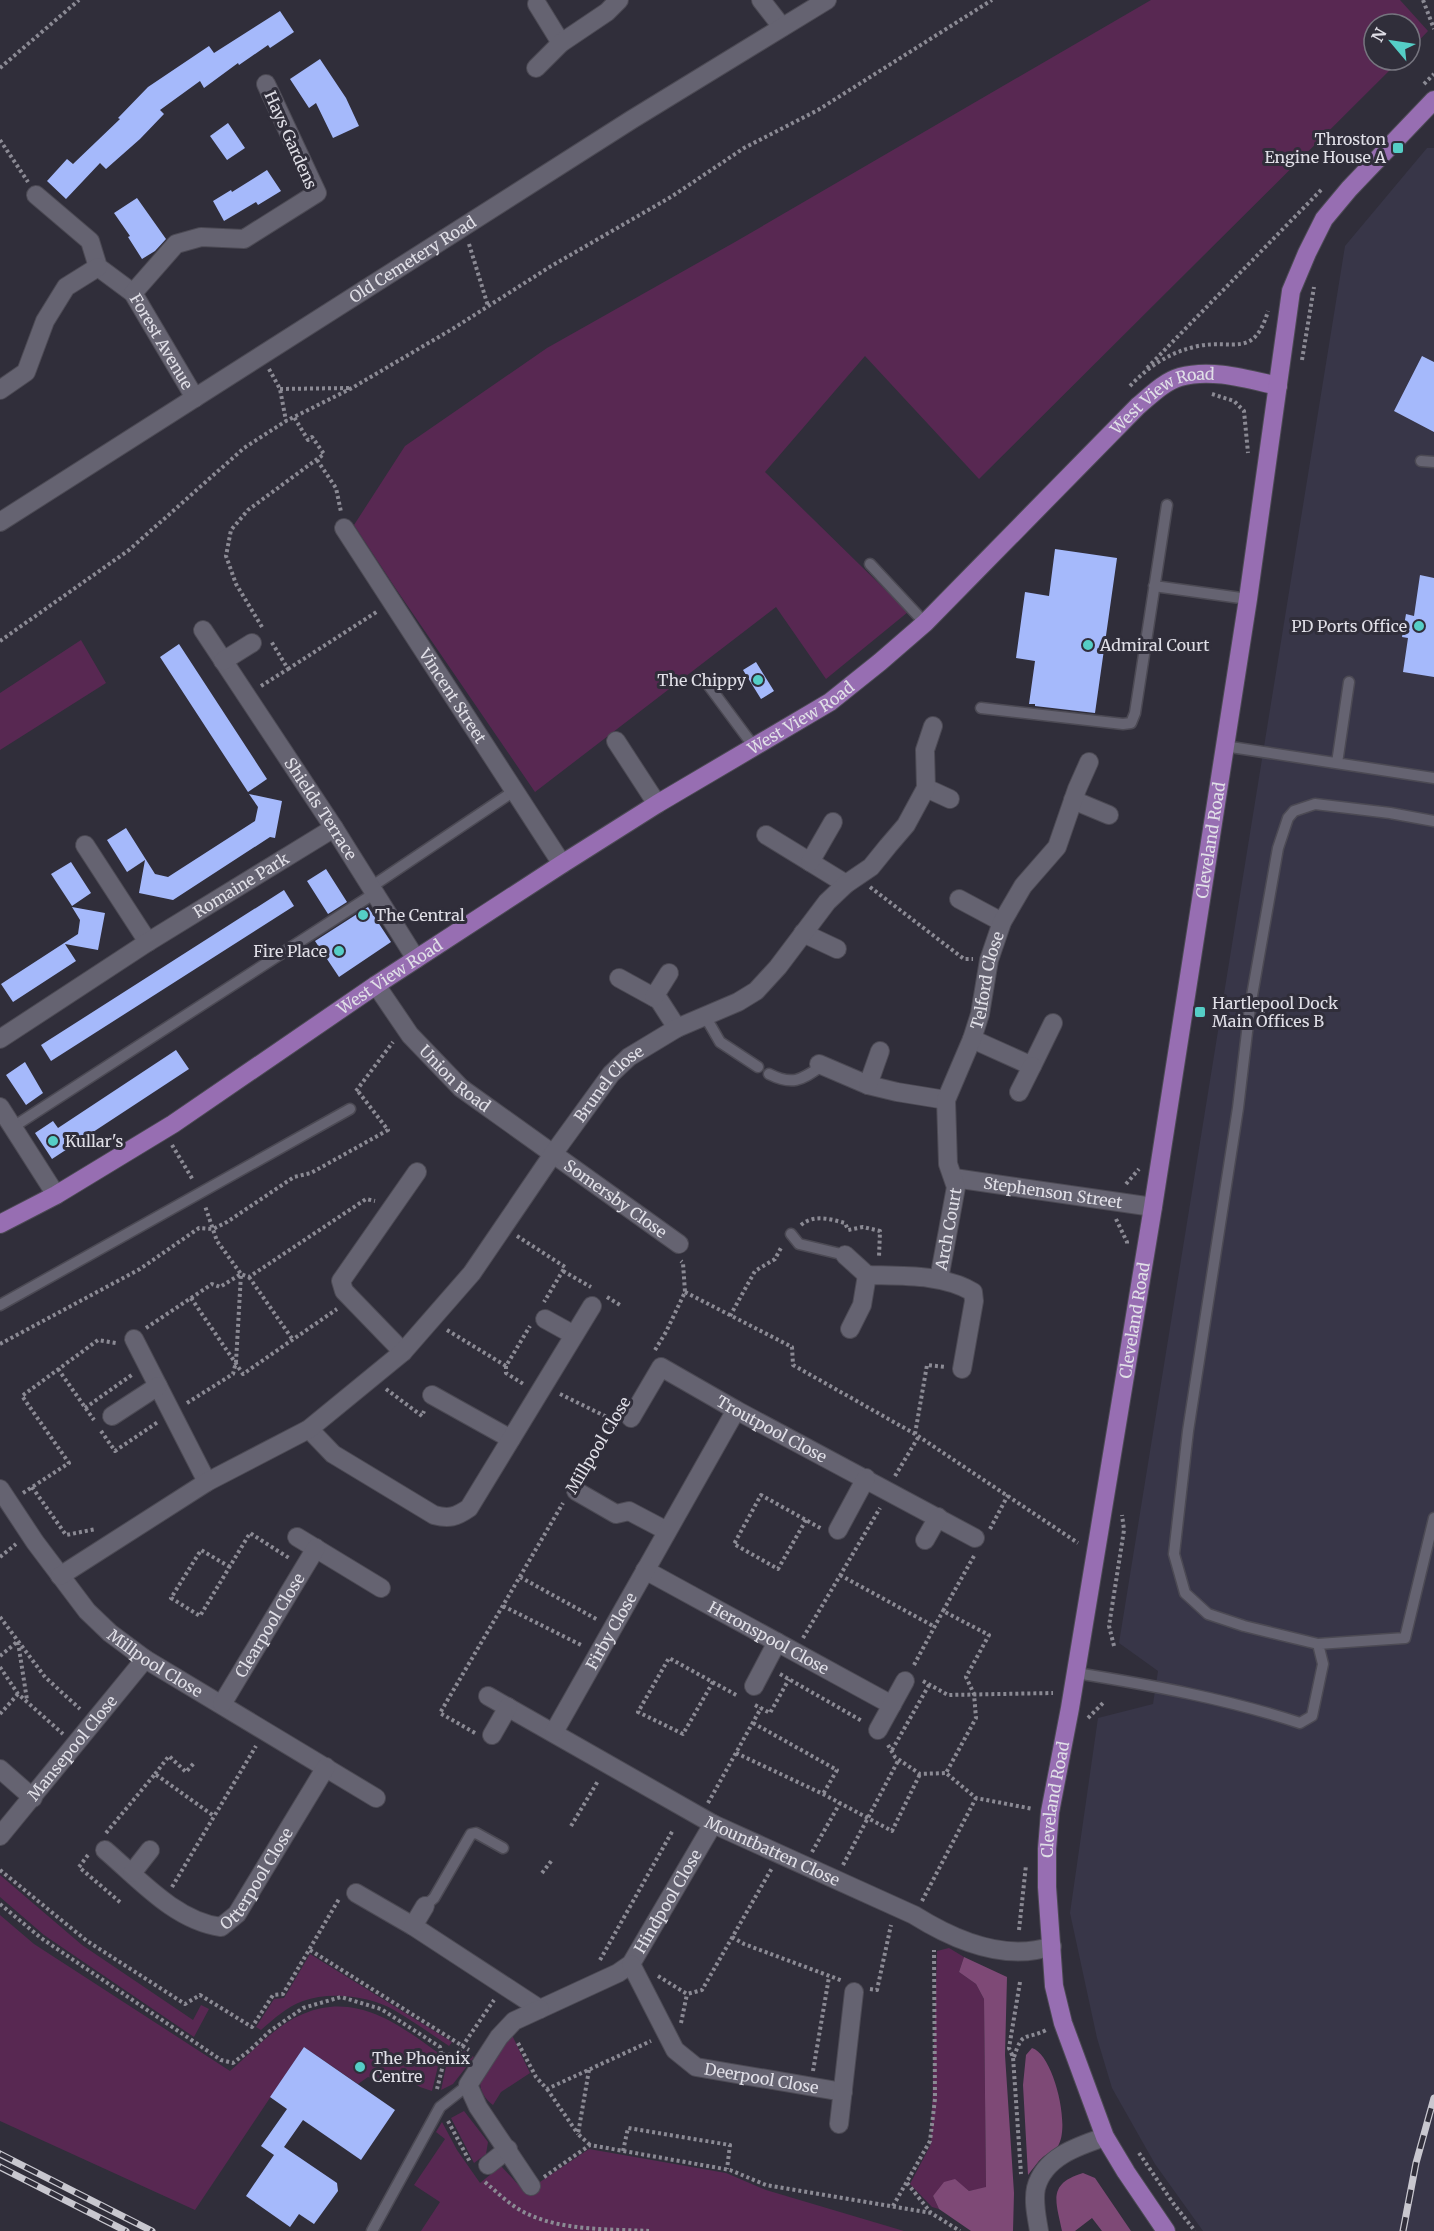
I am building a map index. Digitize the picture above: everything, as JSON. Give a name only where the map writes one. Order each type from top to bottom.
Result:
[{"type":"main road","points":[[1278,386],[1291,291],[1324,219],[1434,100]]},
{"type":"main road","name":"West View Road","points":[[0,1224],[56,1194],[162,1130],[416,958],[562,864],[657,804],[830,702],[925,623],[1138,406],[1159,389],[1179,377],[1203,374],[1278,386]]},
{"type":"main road","name":"Cleveland Road","points":[[1166,2231],[1105,2137],[1063,2023],[1054,1986],[1047,1887],[1050,1812],[1076,1673],[1153,1207],[1248,599],[1278,386]]},
{"type":"street","points":[[536,68],[561,43],[602,16],[619,0]]},
{"type":"street","points":[[761,0],[782,27]]},
{"type":"street","name":"Old Cemetery Road","points":[[0,522],[463,227],[827,0]]},
{"type":"street","points":[[537,4],[561,43]]},
{"type":"street","name":"Hays Gardens","points":[[133,293],[176,244],[201,237],[244,239],[317,193],[266,84]]},
{"type":"street","points":[[0,390],[26,372],[45,321],[66,287],[98,267],[90,241],[36,195]]},
{"type":"street","name":"Forest Avenue","points":[[98,267],[133,293],[195,398]]},
{"type":"street","name":"Vincent Street","points":[[344,528],[562,864]]},
{"type":"street","name":"Shields Terrace","points":[[203,630],[334,828],[416,958]]},
{"type":"street","points":[[223,661],[252,643]]},
{"type":"street","name":"Brunel Close","points":[[553,1154],[611,1074],[629,1058],[677,1028],[756,991],[778,967],[827,902],[846,884],[871,867],[906,825],[926,788],[925,750],[933,726]]},
{"type":"street","points":[[616,741],[657,804]]},
{"type":"street","name":"Telford Close","points":[[954,1178],[948,1164],[946,1100],[980,1014],[989,960],[1002,922],[1023,886],[1057,847],[1089,762]]},
{"type":"street","points":[[926,788],[950,799]]},
{"type":"street","points":[[1073,800],[1109,815]]},
{"type":"street","points":[[810,862],[833,822]]},
{"type":"street","name":"Romaine Park","points":[[0,1039],[148,942],[334,828]]},
{"type":"street","points":[[766,835],[846,884]]},
{"type":"street","points":[[85,845],[148,942]]},
{"type":"street","name":"Telford Close","points":[[959,899],[1002,922]]},
{"type":"street","points":[[803,933],[837,949]]},
{"type":"street","points":[[654,997],[669,973]]},
{"type":"street","points":[[619,978],[654,997],[666,1008],[677,1028]]},
{"type":"street","name":"Union Road","points":[[376,985],[407,1031],[461,1088],[553,1154]]},
{"type":"street","points":[[1019,1092],[1053,1023]]},
{"type":"street","name":"Telford Close","points":[[972,1039],[1032,1066]]},
{"type":"street","points":[[868,1085],[880,1051]]},
{"type":"street","points":[[820,1065],[868,1085],[946,1100]]},
{"type":"street","points":[[0,1107],[56,1194]]},
{"type":"street","points":[[60,1576],[207,1482],[309,1429],[403,1352],[472,1273],[553,1154]]},
{"type":"street","name":"Somersby Close","points":[[553,1154],[678,1251]]},
{"type":"street","points":[[403,1352],[344,1291],[341,1281],[417,1172]]},
{"type":"street","name":"Stephenson Street","points":[[954,1178],[1153,1207]]},
{"type":"street","name":"Arch Court","points":[[939,1280],[956,1187],[954,1178]]},
{"type":"street","points":[[845,1255],[867,1275],[862,1305],[850,1329]]},
{"type":"street","name":"Arch Court","points":[[867,1275],[939,1280],[963,1286],[973,1292],[974,1301],[962,1369]]},
{"type":"street","points":[[309,1429],[333,1454],[434,1515],[447,1518],[457,1517],[469,1508],[592,1306]]},
{"type":"street","points":[[540,1315],[574,1335]]},
{"type":"street","points":[[134,1339],[207,1482]]},
{"type":"street","name":"Troutpool Close","points":[[621,1417],[662,1367],[736,1410],[980,1540]]},
{"type":"street","points":[[112,1416],[158,1386]]},
{"type":"street","points":[[432,1395],[511,1438]]},
{"type":"street","name":"Firby Close","points":[[554,1732],[736,1410]]},
{"type":"street","points":[[836,1534],[866,1478]]},
{"type":"street","points":[[573,1489],[616,1514],[629,1511],[667,1531]]},
{"type":"street","name":"Millpool Close","points":[[5,1495],[60,1576],[87,1611],[110,1633],[146,1659],[376,1797]]},
{"type":"street","points":[[925,1540],[938,1517]]},
{"type":"street","points":[[297,1537],[381,1588]]},
{"type":"street","name":"Clearpool Close","points":[[222,1704],[316,1548]]},
{"type":"street","name":"Heronspool Close","points":[[645,1570],[892,1705]]},
{"type":"street","points":[[749,1696],[777,1642]]},
{"type":"street","name":"Mansepool Close","points":[[0,1836],[146,1659]]},
{"type":"street","points":[[875,1734],[907,1678]]},
{"type":"street","name":"Mountbatten Close","points":[[488,1696],[713,1824],[914,1915],[933,1927],[986,1948],[1035,1952],[1052,1946]]},
{"type":"street","points":[[492,1735],[508,1707]]},
{"type":"street","name":"Otterpool Close","points":[[100,1845],[164,1900],[196,1920],[207,1925],[221,1927],[237,1914],[326,1767]]},
{"type":"street","points":[[0,1769],[33,1798]]},
{"type":"street","name":"Hindpool Close","points":[[510,2026],[524,2016],[618,1973],[632,1963],[713,1824]]},
{"type":"street","points":[[132,1873],[150,1850]]},
{"type":"street","points":[[356,1893],[413,1926],[540,2009]]},
{"type":"street","points":[[413,1926],[425,1906]]},
{"type":"street","name":"Deerpool Close","points":[[632,1963],[677,2053],[696,2067],[843,2092]]},
{"type":"street","name":"Deerpool Close","points":[[839,2124],[855,1988]]},
{"type":"street","points":[[510,2026],[486,2056],[468,2085],[478,2107],[531,2186]]},
{"type":"street","points":[[1039,2231],[1035,2190],[1042,2173],[1074,2146],[1105,2137]]},
{"type":"street","points":[[481,2170],[508,2149]]},
{"type":"lane","points":[[1421,461],[1434,462]]},
{"type":"lane","points":[[981,708],[1131,723],[1135,713],[1167,504]]},
{"type":"lane","points":[[870,564],[925,623]]},
{"type":"lane","points":[[1154,586],[1248,599]]},
{"type":"lane","points":[[1337,763],[1349,682]]},
{"type":"lane","points":[[709,687],[755,748]]},
{"type":"lane","points":[[1224,746],[1434,778]]},
{"type":"lane","points":[[13,1127],[373,890],[514,791]]},
{"type":"lane","points":[[1434,821],[1315,804],[1294,811],[1288,818],[1278,848],[1250,1007],[1238,1108],[1188,1431],[1174,1554],[1185,1593],[1208,1614],[1244,1626],[1318,1644],[1405,1638],[1434,1518]]},
{"type":"lane","points":[[705,1016],[720,1042],[758,1067]]},
{"type":"lane","points":[[769,1074],[784,1081],[800,1080],[820,1065]]},
{"type":"lane","points":[[0,1305],[350,1109]]},
{"type":"lane","points":[[791,1234],[799,1244],[845,1255]]},
{"type":"lane","points":[[1076,1673],[1258,1709],[1300,1723],[1312,1716],[1316,1700],[1323,1664],[1318,1644]]},
{"type":"lane","points":[[425,1906],[434,1898],[473,1833],[503,1848]]},
{"type":"lane","points":[[372,2231],[440,2107],[468,2085]]},
{"type":"path","points":[[0,68],[79,0]]},
{"type":"path","points":[[0,641],[129,550],[244,448],[294,417],[352,388],[548,268],[671,197],[744,148],[819,110],[992,0]]},
{"type":"path","points":[[1423,0],[1434,29]]},
{"type":"path","points":[[0,140],[36,195]]},
{"type":"path","points":[[1123,393],[1308,204],[1299,223]]},
{"type":"path","points":[[463,227],[488,306]]},
{"type":"path","points":[[1302,361],[1316,279]]},
{"type":"path","points":[[1147,368],[1170,356],[1199,346],[1243,345],[1255,337],[1264,323],[1270,303]]},
{"type":"path","points":[[261,356],[280,389],[286,422]]},
{"type":"path","points":[[280,389],[352,388]]},
{"type":"path","points":[[1205,392],[1234,401],[1244,411],[1247,458]]},
{"type":"path","points":[[288,669],[236,584],[226,556],[231,531],[248,510],[324,454],[312,437],[308,440],[294,417]]},
{"type":"path","points":[[317,460],[336,488],[344,528]]},
{"type":"path","points":[[246,696],[392,602]]},
{"type":"path","points":[[871,889],[964,959]]},
{"type":"path","points":[[350,1109],[357,1090],[391,1044],[407,1031]]},
{"type":"path","points":[[0,1344],[140,1269],[199,1228],[213,1229],[227,1222],[294,1177],[311,1173],[388,1130],[357,1090]]},
{"type":"path","points":[[162,1130],[201,1193],[217,1240],[241,1274],[249,1277],[293,1340]]},
{"type":"path","points":[[1124,1186],[1138,1171],[1140,1160]]},
{"type":"path","points":[[249,1277],[366,1198],[378,1201],[391,1210]]},
{"type":"path","points":[[1114,1216],[1127,1242],[1125,1253]]},
{"type":"path","points":[[504,1228],[565,1267],[540,1315],[506,1366],[507,1373],[541,1389],[621,1417]]},
{"type":"path","points":[[654,1350],[666,1332],[685,1292],[683,1263],[678,1251]]},
{"type":"path","points":[[172,1413],[233,1374],[236,1362],[241,1274]]},
{"type":"path","points":[[685,1292],[792,1347],[793,1365],[917,1435],[1078,1544],[1080,1532]]},
{"type":"path","points":[[191,1298],[243,1374],[352,1299]]},
{"type":"path","points":[[431,1320],[506,1366]]},
{"type":"path","points":[[85,1408],[147,1364]]},
{"type":"path","points":[[795,1652],[856,1548],[917,1435],[927,1365],[962,1369]]},
{"type":"path","points":[[371,1377],[422,1416],[432,1395]]},
{"type":"path","points":[[5,1495],[32,1487],[69,1463],[22,1396]]},
{"type":"path","name":"Millpool Close","points":[[492,1735],[488,1741],[440,1713],[573,1489],[621,1417]]},
{"type":"path","points":[[32,1487],[66,1535],[106,1527]]},
{"type":"path","points":[[806,1520],[778,1569],[734,1544],[761,1495],[836,1534],[856,1548]]},
{"type":"path","points":[[1008,1495],[980,1540],[907,1678],[929,1685],[948,1695],[1053,1693],[1051,1703]]},
{"type":"path","points":[[230,1567],[201,1550],[171,1598],[200,1616],[230,1567],[250,1533],[304,1567]]},
{"type":"path","points":[[840,1575],[935,1627]]},
{"type":"path","points":[[520,1577],[612,1629]]},
{"type":"path","points":[[503,1606],[598,1654]]},
{"type":"path","points":[[944,1611],[989,1635],[966,1677],[974,1694],[976,1718],[946,1773]]},
{"type":"path","points":[[0,1617],[45,1677],[94,1722]]},
{"type":"path","points":[[0,1656],[18,1641]]},
{"type":"path","points":[[18,1641],[27,1701]]},
{"type":"path","points":[[713,1682],[683,1734],[638,1712],[669,1658],[713,1682],[749,1696],[770,1713],[789,1679]]},
{"type":"path","points":[[765,1665],[863,1721],[890,1746],[899,1759],[920,1774],[946,1773],[976,1798],[1033,1809]]},
{"type":"path","points":[[0,1668],[18,1694],[76,1745]]},
{"type":"path","points":[[892,1750],[929,1685]]},
{"type":"path","points":[[0,1714],[18,1694]]},
{"type":"path","name":"Cleveland Road","points":[[1084,1722],[1104,1702]]},
{"type":"path","points":[[706,1806],[761,1708]]},
{"type":"path","points":[[753,1723],[837,1770],[823,1794]]},
{"type":"path","points":[[164,1900],[265,1730]]},
{"type":"path","points":[[736,1753],[823,1794],[892,1831],[920,1774]]},
{"type":"path","points":[[121,1903],[79,1867],[100,1845],[170,1756],[186,1772],[195,1762]]},
{"type":"path","points":[[836,1880],[899,1759]]},
{"type":"path","points":[[155,1774],[214,1816]]},
{"type":"path","points":[[571,1826],[598,1780]]},
{"type":"path","points":[[914,1915],[976,1798]]},
{"type":"path","points":[[805,1865],[840,1803]]},
{"type":"path","name":"Hindpool Close","points":[[585,1988],[673,1830]]},
{"type":"path","points":[[632,1963],[687,1994],[702,1990],[780,1854]]},
{"type":"path","points":[[542,1873],[552,1860]]},
{"type":"path","points":[[0,1870],[87,1941],[185,2004],[200,1995],[252,2026],[273,1995],[283,1994],[339,1898],[356,1893]]},
{"type":"path","points":[[0,1904],[41,1938],[221,2060],[233,2063],[270,2031],[303,2008],[341,1997],[381,2010],[440,2047],[443,2065],[437,2091],[440,2107],[481,2170],[504,2199],[530,2215],[572,2227],[649,2231]]},
{"type":"path","points":[[732,1937],[744,1944],[855,1988],[877,1990],[891,1924]]},
{"type":"path","points":[[310,1950],[463,2048],[486,2056]]},
{"type":"path","points":[[893,2206],[930,2141],[935,2099],[934,1950]]},
{"type":"path","points":[[811,2086],[829,1977]]},
{"type":"path","points":[[1020,1982],[1009,2048],[1013,2057],[1021,2175]]},
{"type":"path","points":[[442,2054],[457,2054],[463,2048],[503,1985]]},
{"type":"path","points":[[1013,2057],[1019,2040],[1063,2023]]},
{"type":"path","points":[[510,2026],[536,2077],[578,2134],[590,2145],[727,2169],[765,2185],[931,2213]]},
{"type":"path","points":[[547,2089],[666,2034]]},
{"type":"path","points":[[578,2134],[589,2069]]},
{"type":"path","points":[[623,2151],[628,2128],[730,2145],[727,2169]]},
{"type":"path","points":[[531,2186],[590,2145]]},
{"type":"path","points":[[1135,2148],[1195,2231]]},
{"type":"path","points":[[907,2183],[931,2213],[960,2231]]},
{"type":"shaded area","points":[[1151,0],[1400,0],[1411,12],[1362,12],[1362,72],[1388,72],[979,479],[865,356],[765,472],[908,612],[826,679],[776,607],[535,792],[354,525],[405,446],[547,348],[735,242]]},
{"type":"shaded area","points":[[1422,24],[1428,31],[1422,37]]},
{"type":"shaded area","points":[[1427,148],[1434,148],[1434,2231],[1203,2231],[1155,2164],[1112,2088],[1097,2038],[1070,1913],[1098,1718],[1153,1704],[1158,1671],[1119,1643],[1345,246]]},
{"type":"shaded area","points":[[81,640],[106,683],[0,750],[0,693]]},
{"type":"shaded area","points":[[0,1875],[82,1945],[193,2020],[201,2005],[209,2009],[194,2037],[44,1935],[0,1897]]},
{"type":"shaded area","points":[[0,1915],[34,1944],[230,2071],[274,2032],[293,2019],[322,2008],[340,2007],[358,2009],[391,2021],[437,2052],[439,2062],[432,2091],[420,2087],[399,2073],[389,2085],[368,2077],[358,2084],[304,2047],[195,2210],[0,2121]]},
{"type":"shaded area","points":[[949,1948],[964,1957],[959,1972],[976,1984],[984,1999],[986,2188],[969,2191],[955,2180],[933,2196],[939,2209],[932,2207],[910,2184],[931,2144],[937,1951]]},
{"type":"shaded area","points":[[310,1954],[452,2042],[449,2046],[384,2005],[350,1996],[325,1996],[303,2001],[286,2010],[261,2030],[256,2027],[274,1999],[284,1998]]},
{"type":"shaded area","points":[[964,1957],[1007,1977],[1005,2055],[1014,2193],[1013,2231],[971,2231],[939,2209],[933,2196],[944,2182],[955,2179],[969,2191],[986,2187],[984,1999],[976,1984],[959,1972]]},
{"type":"shaded area","points":[[512,2035],[530,2073],[501,2092],[493,2105],[484,2094],[480,2081]]},
{"type":"shaded area","points":[[1032,2048],[1040,2053],[1053,2076],[1058,2092],[1062,2123],[1058,2146],[1041,2159],[1028,2175],[1023,2085],[1026,2055]]},
{"type":"shaded area","points":[[464,2051],[474,2057],[453,2084],[441,2090],[447,2062],[459,2058]]},
{"type":"shaded area","points":[[464,2111],[488,2142],[486,2154],[474,2163],[451,2118]]},
{"type":"shaded area","points":[[442,2122],[457,2150],[480,2183],[501,2166],[525,2192],[589,2149],[726,2173],[766,2190],[904,2231],[421,2231],[440,2202],[414,2185],[445,2139],[436,2132]]},
{"type":"shaded area","points":[[1083,2173],[1095,2178],[1131,2231],[1102,2231],[1092,2218],[1075,2231],[1062,2231],[1057,2202],[1059,2188],[1072,2177]]},
{"type":"building","points":[[280,11],[294,32],[270,48],[268,45],[239,65],[238,63],[204,88],[200,81],[160,110],[164,114],[140,139],[106,169],[100,163],[66,199],[47,181],[67,159],[73,164],[120,119],[118,118],[148,87],[209,46],[214,53]]},
{"type":"building","points":[[320,59],[346,98],[359,126],[333,138],[316,103],[309,108],[290,79]]},
{"type":"building","points":[[228,123],[245,148],[227,160],[210,136]]},
{"type":"building","points":[[267,170],[281,191],[258,205],[256,202],[224,221],[213,201]]},
{"type":"building","points":[[137,198],[166,239],[155,251],[142,259],[114,213]]},
{"type":"building","points":[[1422,356],[1434,362],[1434,432],[1394,411]]},
{"type":"building","name":"Admiral Court","points":[[1055,549],[1117,558],[1095,713],[1029,704],[1035,661],[1016,658],[1025,592],[1049,596]]},
{"type":"building","name":"PD Ports Office","points":[[1420,575],[1434,578],[1434,677],[1403,672],[1408,638],[1402,637],[1406,614],[1414,616]]},
{"type":"building","points":[[179,644],[267,779],[248,792],[160,657]]},
{"type":"building","name":"The Chippy","points":[[756,662],[774,691],[761,699],[743,670]]},
{"type":"building","points":[[249,794],[282,801],[275,838],[270,837],[173,900],[139,893],[145,860],[127,872],[107,840],[126,828],[155,874],[168,877],[255,821],[258,807]]},
{"type":"building","points":[[71,862],[91,893],[72,906],[51,874]]},
{"type":"building","points":[[326,869],[347,902],[328,914],[307,881]]},
{"type":"building","points":[[284,890],[294,906],[51,1061],[41,1045]]},
{"type":"building","points":[[72,907],[105,913],[98,950],[65,944],[76,961],[13,1002],[1,984],[78,934],[80,920]]},
{"type":"building","points":[[368,907],[391,942],[339,977],[315,941]]},
{"type":"building","points":[[176,1050],[189,1069],[52,1159],[35,1133],[53,1121],[58,1128]]},
{"type":"building","points":[[25,1062],[43,1093],[26,1105],[6,1075]]},
{"type":"building","points":[[304,2047],[395,2110],[361,2160],[303,2120],[284,2147],[337,2183],[338,2191],[314,2224],[299,2214],[290,2227],[246,2196],[274,2155],[261,2146],[287,2109],[270,2097]]},
{"type":"railway","points":[[1403,2231],[1416,2163],[1434,2098]]},
{"type":"railway","points":[[0,2154],[152,2231]]},
{"type":"railway","points":[[0,2167],[126,2231]]},
{"type":"place","name":"Throston Engine House A","points":[[1398,148]]},
{"type":"place","name":"PD Ports Office","points":[[1419,626]]},
{"type":"place","name":"Admiral Court","points":[[1088,645]]},
{"type":"place","name":"The Chippy","points":[[758,680]]},
{"type":"place","name":"The Central","points":[[363,915]]},
{"type":"place","name":"Fire Place","points":[[339,951]]},
{"type":"place","name":"Hartlepool Dock Main Offices B","points":[[1200,1012]]},
{"type":"place","name":"Kullar's","points":[[53,1141]]},
{"type":"place","name":"The Phoenix Centre","points":[[360,2067]]}]
